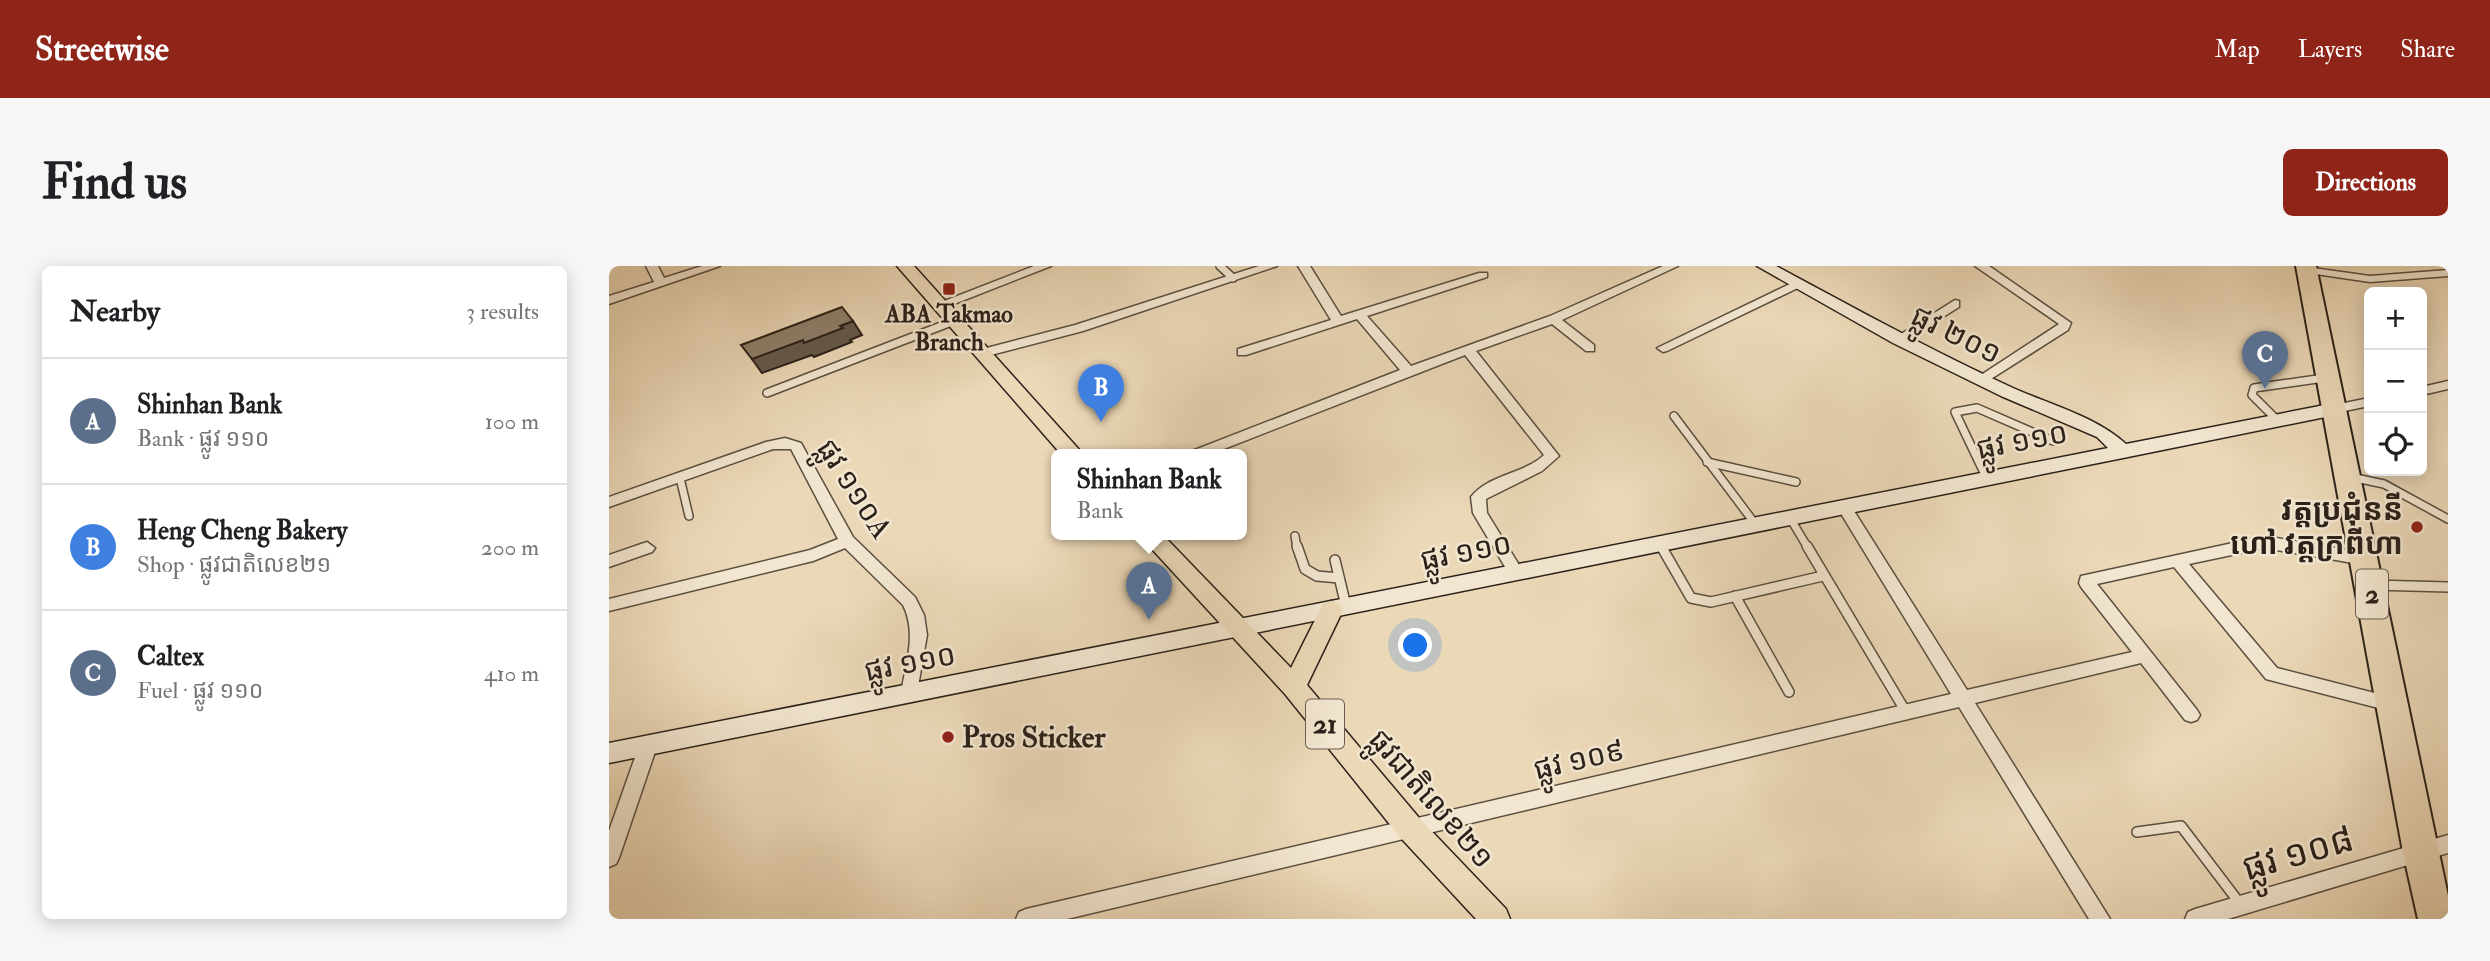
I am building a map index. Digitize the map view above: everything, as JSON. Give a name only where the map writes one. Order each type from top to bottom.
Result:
[{"type":"highway","name":"2","points":[[2306,268],[2420,852],[2436,919]]},
{"type":"main road","points":[[905,266],[1069,449]]},
{"type":"main road","name":"ផ្លូវជាតិលេខ២១","points":[[1155,540],[1294,687],[1410,828],[1496,919]]},
{"type":"main road","points":[[1294,687],[1338,608]]},
{"type":"street","points":[[652,266],[660,283]]},
{"type":"street","points":[[609,300],[714,266]]},
{"type":"street","points":[[940,305],[1045,266]]},
{"type":"street","points":[[983,353],[1079,328],[1271,266]]},
{"type":"street","points":[[1304,266],[1323,295],[1324,302],[1339,322]]},
{"type":"street","points":[[1210,449],[1408,371],[1554,319],[1672,266]]},
{"type":"street","name":"ផ្លូវ ២០១","points":[[1765,266],[1899,339],[2103,433],[2123,452]]},
{"type":"street","points":[[1983,380],[2064,327],[2065,323],[1991,268]]},
{"type":"street","points":[[2306,268],[2370,279],[2448,273]]},
{"type":"street","points":[[1242,352],[1483,275]]},
{"type":"street","points":[[1663,348],[1798,284]]},
{"type":"street","points":[[1899,339],[1955,304]]},
{"type":"street","points":[[1360,315],[1408,371]]},
{"type":"street","points":[[1554,319],[1590,348]]},
{"type":"street","points":[[1468,351],[1552,456],[1533,468],[1492,486],[1478,497],[1480,513],[1516,573]]},
{"type":"street","points":[[2427,390],[2448,385]]},
{"type":"street","points":[[2335,409],[2364,403]]},
{"type":"street","name":"ផ្លូវ ១១០","points":[[609,753],[2335,409]]},
{"type":"street","name":"ផ្លូវ ១១០A","points":[[609,502],[771,445],[785,443],[796,446],[847,541],[909,601],[916,615],[919,635],[910,693]]},
{"type":"street","points":[[1844,507],[2101,919]]},
{"type":"street","points":[[609,605],[660,590],[801,558],[847,541]]},
{"type":"street","points":[[2190,715],[2087,580],[2265,541],[2367,572]]},
{"type":"street","points":[[609,561],[647,548]]},
{"type":"street","points":[[2177,560],[2272,674],[2393,705]]},
{"type":"street","name":"ផ្លូវ ១០៩","points":[[1026,919],[2144,656]]},
{"type":"street","points":[[609,859],[648,746]]},
{"type":"street","name":"ផ្លូវ ១០៨","points":[[2195,919],[2448,844]]},
{"type":"lane","points":[[1220,266],[1233,278]]},
{"type":"lane","points":[[767,393],[954,321]]},
{"type":"lane","points":[[2278,421],[2252,395],[2254,388],[2328,378]]},
{"type":"lane","points":[[1987,479],[1955,412],[1977,408],[2053,441]]},
{"type":"lane","points":[[1674,416],[1756,525]]},
{"type":"lane","points":[[1707,462],[1796,482]]},
{"type":"lane","points":[[2348,476],[2384,484],[2448,519]]},
{"type":"lane","points":[[680,478],[689,516]]},
{"type":"lane","points":[[1790,518],[1906,712]]},
{"type":"lane","points":[[1295,536],[1300,564],[1315,577],[1339,578]]},
{"type":"lane","points":[[1660,544],[1691,598],[1711,602],[1823,576]]},
{"type":"lane","points":[[1335,560],[1339,578],[1338,608]]},
{"type":"lane","points":[[2367,572],[2448,587]]},
{"type":"lane","points":[[1735,596],[1789,692]]},
{"type":"lane","points":[[2137,832],[2181,825],[2241,905]]},
{"type":"building","points":[[842,307],[853,321],[840,326],[843,328],[804,343],[803,340],[752,359],[741,345]]},
{"type":"place","name":"ABA Takmao Branch","points":[[949,289]]},
{"type":"place","name":"Caltex","points":[[2265,389]]},
{"type":"place","name":"Heng Cheng Bakery","points":[[1101,422]]},
{"type":"place","name":"វត្តប្រជុំននី ហៅ វត្តក្រពីហា","points":[[2417,527]]},
{"type":"place","name":"Shinhan Bank","points":[[1149,620]]},
{"type":"place","name":"Pros Sticker","points":[[948,737]]}]
